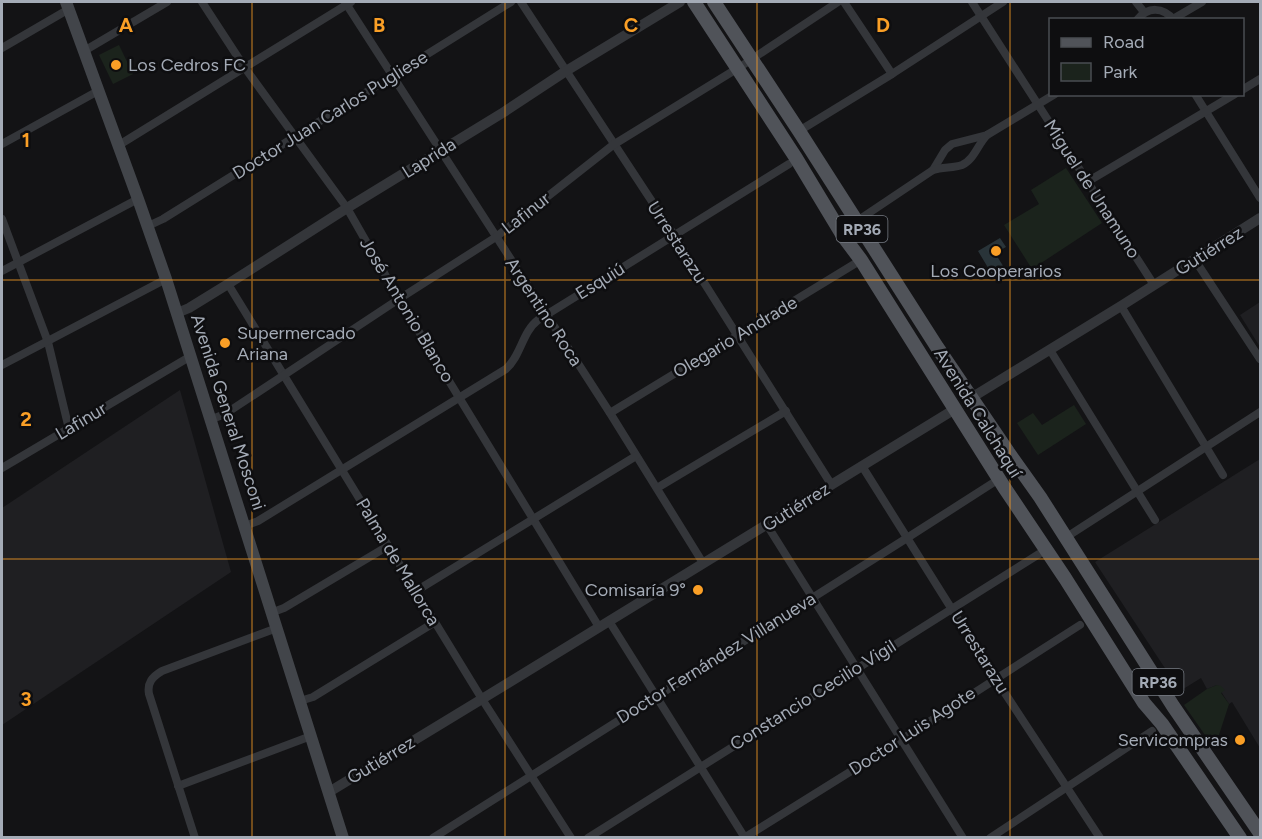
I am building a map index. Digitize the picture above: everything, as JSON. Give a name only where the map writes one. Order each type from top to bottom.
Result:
[{"type":"main road","name":"Avenida Calchaquí","points":[[694,2],[1206,800],[1215,801]]},
{"type":"main road","name":"Avenida Calchaquí","points":[[714,2],[971,398],[1036,491],[1173,706],[1257,828]]},
{"type":"main road","name":"Avenida General Mosconi","points":[[67,5],[166,279],[344,837]]},
{"type":"main road","points":[[1231,790],[1215,801],[1238,837],[1257,828]]},
{"type":"street","points":[[84,51],[167,2]]},
{"type":"street","name":"José Antonio Blanco","points":[[202,2],[245,68],[347,208],[399,299],[533,519],[656,696],[745,837]]},
{"type":"street","points":[[119,145],[348,2]]},
{"type":"street","name":"Argentino Roca","points":[[348,2],[704,563]]},
{"type":"street","name":"Doctor Juan Carlos Pugliese","points":[[148,226],[163,219],[511,2]]},
{"type":"street","name":"Urrestarazu","points":[[521,2],[674,235],[831,484]]},
{"type":"street","name":"Laprida","points":[[177,313],[228,284],[566,71],[680,2]]},
{"type":"street","name":"Lafinur","points":[[212,419],[225,414],[496,237],[614,145],[753,59],[838,2]]},
{"type":"street","points":[[844,2],[892,74]]},
{"type":"street","name":"Miguel de Unamuno","points":[[972,2],[1154,285]]},
{"type":"street","points":[[799,130],[892,74],[1002,2]]},
{"type":"street","points":[[1136,2],[1144,12]]},
{"type":"street","points":[[1176,18],[1202,2]]},
{"type":"street","points":[[2,48],[67,5]]},
{"type":"street","points":[[1139,18],[1144,12],[1157,9],[1173,18]]},
{"type":"street","points":[[1244,89],[1260,79]]},
{"type":"street","points":[[2,144],[98,91]]},
{"type":"street","points":[[933,170],[945,150],[952,144],[987,135],[1052,96]]},
{"type":"street","points":[[1196,96],[1260,198]]},
{"type":"street","points":[[1087,182],[1232,96]]},
{"type":"street","points":[[857,221],[933,170],[964,164],[987,135]]},
{"type":"street","name":"Esquiú","points":[[245,526],[258,522],[510,366],[531,326],[538,320],[789,164]]},
{"type":"street","points":[[2,271],[138,199]]},
{"type":"street","name":"Gutiérrez","points":[[329,792],[767,525],[1260,218]]},
{"type":"street","points":[[2,219],[48,342],[69,429]]},
{"type":"street","name":"Olegario Andrade","points":[[610,413],[861,260]]},
{"type":"street","points":[[1195,260],[1260,359]]},
{"type":"street","points":[[2,365],[166,279]]},
{"type":"street","name":"Palma de Mallorca","points":[[228,284],[482,699],[571,837]]},
{"type":"street","points":[[1121,306],[1223,475]]},
{"type":"street","points":[[1050,350],[1155,520]]},
{"type":"street","name":"Lafinur","points":[[2,468],[191,356]]},
{"type":"street","points":[[657,488],[786,411]]},
{"type":"street","points":[[1065,538],[1260,412]]},
{"type":"street","points":[[416,591],[636,456]]},
{"type":"street","name":"Urrestarazu","points":[[862,466],[995,678],[1100,837]]},
{"type":"street","name":"Doctor Fernández Villanueva","points":[[432,837],[999,479]]},
{"type":"street","points":[[767,525],[963,837]]},
{"type":"street","points":[[273,612],[284,608],[388,546]]},
{"type":"street","name":"Constancio Cecilio Vigil","points":[[588,837],[1039,554]]},
{"type":"street","points":[[300,702],[435,622]]},
{"type":"street","name":"Doctor Luis Agote","points":[[745,837],[1080,625]]},
{"type":"street","points":[[195,837],[148,687],[152,679],[162,671],[278,628]]},
{"type":"street","points":[[990,837],[1152,731]]},
{"type":"street","points":[[178,786],[311,736]]},
{"type":"shaded area","points":[[1000,238],[1006,247],[995,253],[1005,269],[993,276],[978,251]]},
{"type":"shaded area","points":[[1260,302],[1260,347],[1240,315]]},
{"type":"shaded area","points":[[180,390],[231,572],[2,725],[2,508]]},
{"type":"shaded area","points":[[1260,459],[1260,748],[1232,702],[1229,704],[1217,685],[1207,689],[1201,678],[1180,691],[1095,562]]},
{"type":"green space","name":"Los Cedros FC","points":[[119,45],[133,74],[113,84],[99,55]]},
{"type":"green space","points":[[1066,168],[1102,223],[1032,269],[1004,225],[1039,204],[1031,190]]},
{"type":"green space","points":[[1074,405],[1086,424],[1038,455],[1017,423],[1033,413],[1042,425]]},
{"type":"green space","points":[[1217,685],[1225,690],[1221,693],[1229,704],[1219,735],[1214,737],[1205,735],[1184,705]]},
{"type":"place","name":"Los Cedros FC","points":[[116,65]]},
{"type":"place","name":"Los Cooperarios","points":[[996,251]]},
{"type":"place","name":"Supermercado Ariana","points":[[225,343]]},
{"type":"place","name":"Comisaría 9°","points":[[698,590]]},
{"type":"place","name":"Servicompras","points":[[1240,740]]}]
